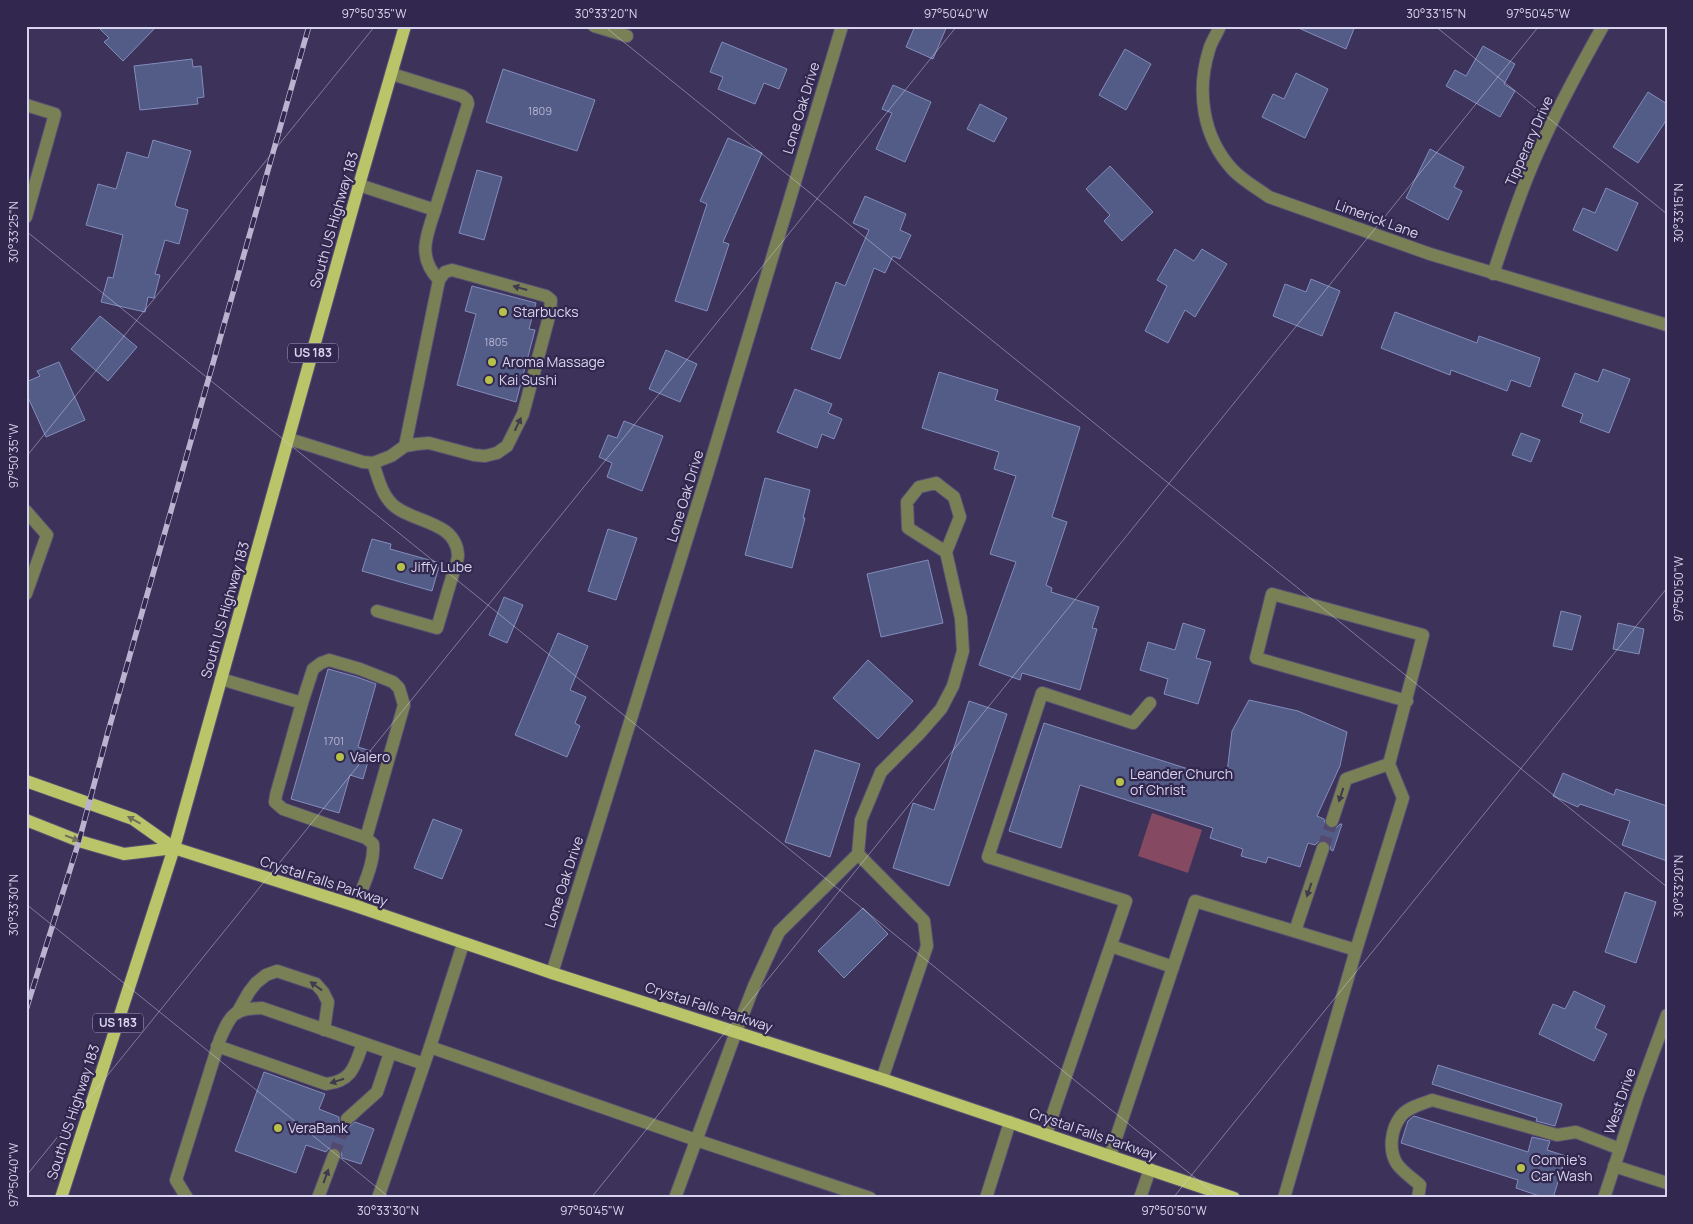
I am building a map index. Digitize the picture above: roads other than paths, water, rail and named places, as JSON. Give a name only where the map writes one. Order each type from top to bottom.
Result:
[{"type":"main road","name":"South US Highway 183","points":[[62,1198],[174,848],[405,26]]},
{"type":"main road","points":[[26,781],[133,819],[174,848]]},
{"type":"main road","points":[[26,820],[79,841],[124,854],[174,848]]},
{"type":"main road","name":"Crystal Falls Parkway","points":[[174,848],[356,906],[463,944],[882,1079],[1234,1198]]},
{"type":"street","points":[[594,26],[627,36]]},
{"type":"street","name":"Lone Oak Drive","points":[[552,973],[708,474],[842,26]]},
{"type":"street","name":"Limerick Lane","points":[[1220,26],[1209,49],[1203,75],[1202,103],[1206,121],[1216,147],[1232,169],[1246,182],[1269,197],[1430,254],[1667,325]]},
{"type":"street","name":"Tipperary Drive","points":[[1493,274],[1509,225],[1538,153],[1571,83],[1603,26]]},
{"type":"street","points":[[392,74],[462,96],[468,104],[426,240],[425,256],[430,271],[439,280]]},
{"type":"street","points":[[26,105],[56,114],[26,217]]},
{"type":"street","points":[[359,185],[435,210]]},
{"type":"street","points":[[289,439],[363,462],[373,463],[391,456],[405,446],[429,443],[485,456],[497,453],[507,446],[523,414],[550,312],[551,300],[546,296],[452,270],[445,272],[439,280],[405,446]]},
{"type":"street","points":[[373,463],[385,496],[393,505],[404,513],[448,532],[456,544],[458,557],[437,628],[377,611]]},
{"type":"street","points":[[675,1198],[736,1032],[754,986],[779,932],[858,854],[861,820],[881,772],[941,709],[953,686],[963,651],[961,618],[946,552],[960,516],[954,497],[936,484],[919,487],[907,502],[908,528],[946,552]]},
{"type":"street","points":[[26,511],[47,535],[26,594]]},
{"type":"street","points":[[1284,1198],[1356,950],[1403,798],[1390,764],[1407,701],[1423,636],[1272,594],[1256,658],[1407,701]]},
{"type":"street","points":[[356,906],[374,851],[373,844],[366,838],[283,809],[275,802],[313,669],[329,660],[381,676],[393,682],[399,688],[404,705],[366,838]]},
{"type":"street","points":[[221,679],[302,703]]},
{"type":"street","points":[[1046,1134],[1126,902],[988,857],[1042,693],[1133,723],[1150,703]]},
{"type":"street","points":[[1332,821],[1346,779],[1390,764]]},
{"type":"street","points":[[1295,931],[1324,848]]},
{"type":"street","points":[[858,854],[924,921],[927,946],[882,1079]]},
{"type":"street","points":[[1110,1156],[1195,901],[1356,950]]},
{"type":"street","points":[[378,1198],[463,944]]},
{"type":"street","points":[[1111,946],[1173,967]]},
{"type":"street","points":[[237,1013],[256,983],[266,975],[277,972],[316,984],[323,992],[328,1002],[324,1030]]},
{"type":"street","points":[[187,1198],[176,1180],[217,1046],[229,1018],[244,1008],[262,1008],[424,1064]]},
{"type":"street","name":"West Drive","points":[[1604,1198],[1667,1015]]},
{"type":"street","points":[[217,1046],[326,1084],[337,1083],[346,1079],[353,1070],[363,1043]]},
{"type":"street","points":[[430,1047],[696,1140],[870,1198]]},
{"type":"street","points":[[347,1119],[377,1092],[390,1053]]},
{"type":"street","points":[[1418,1198],[1420,1185],[1397,1164],[1391,1149],[1392,1139],[1401,1115],[1414,1106],[1432,1100],[1557,1135],[1576,1132],[1620,1149]]},
{"type":"street","points":[[986,1198],[1010,1122]]},
{"type":"street","points":[[318,1198],[334,1155]]},
{"type":"street","points":[[1614,1166],[1667,1183]]},
{"type":"street","points":[[1140,1198],[1150,1170]]},
{"type":"tunnel","points":[[1323,848],[1332,821]]},
{"type":"tunnel","points":[[334,1155],[347,1119]]},
{"type":"railway","points":[[26,1010],[79,841],[108,732],[309,26]]},
{"type":"place","name":"Starbucks","points":[[503,312]]},
{"type":"place","name":"Aroma Massage","points":[[492,362]]},
{"type":"place","name":"Kai Sushi","points":[[489,380]]},
{"type":"place","name":"Jiffy Lube","points":[[401,567]]},
{"type":"place","name":"Valero","points":[[340,757]]},
{"type":"place","name":"Leander Church of Christ","points":[[1120,782]]},
{"type":"place","name":"VeraBank","points":[[278,1128]]},
{"type":"place","name":"Connie's Car Wash","points":[[1521,1168]]}]
